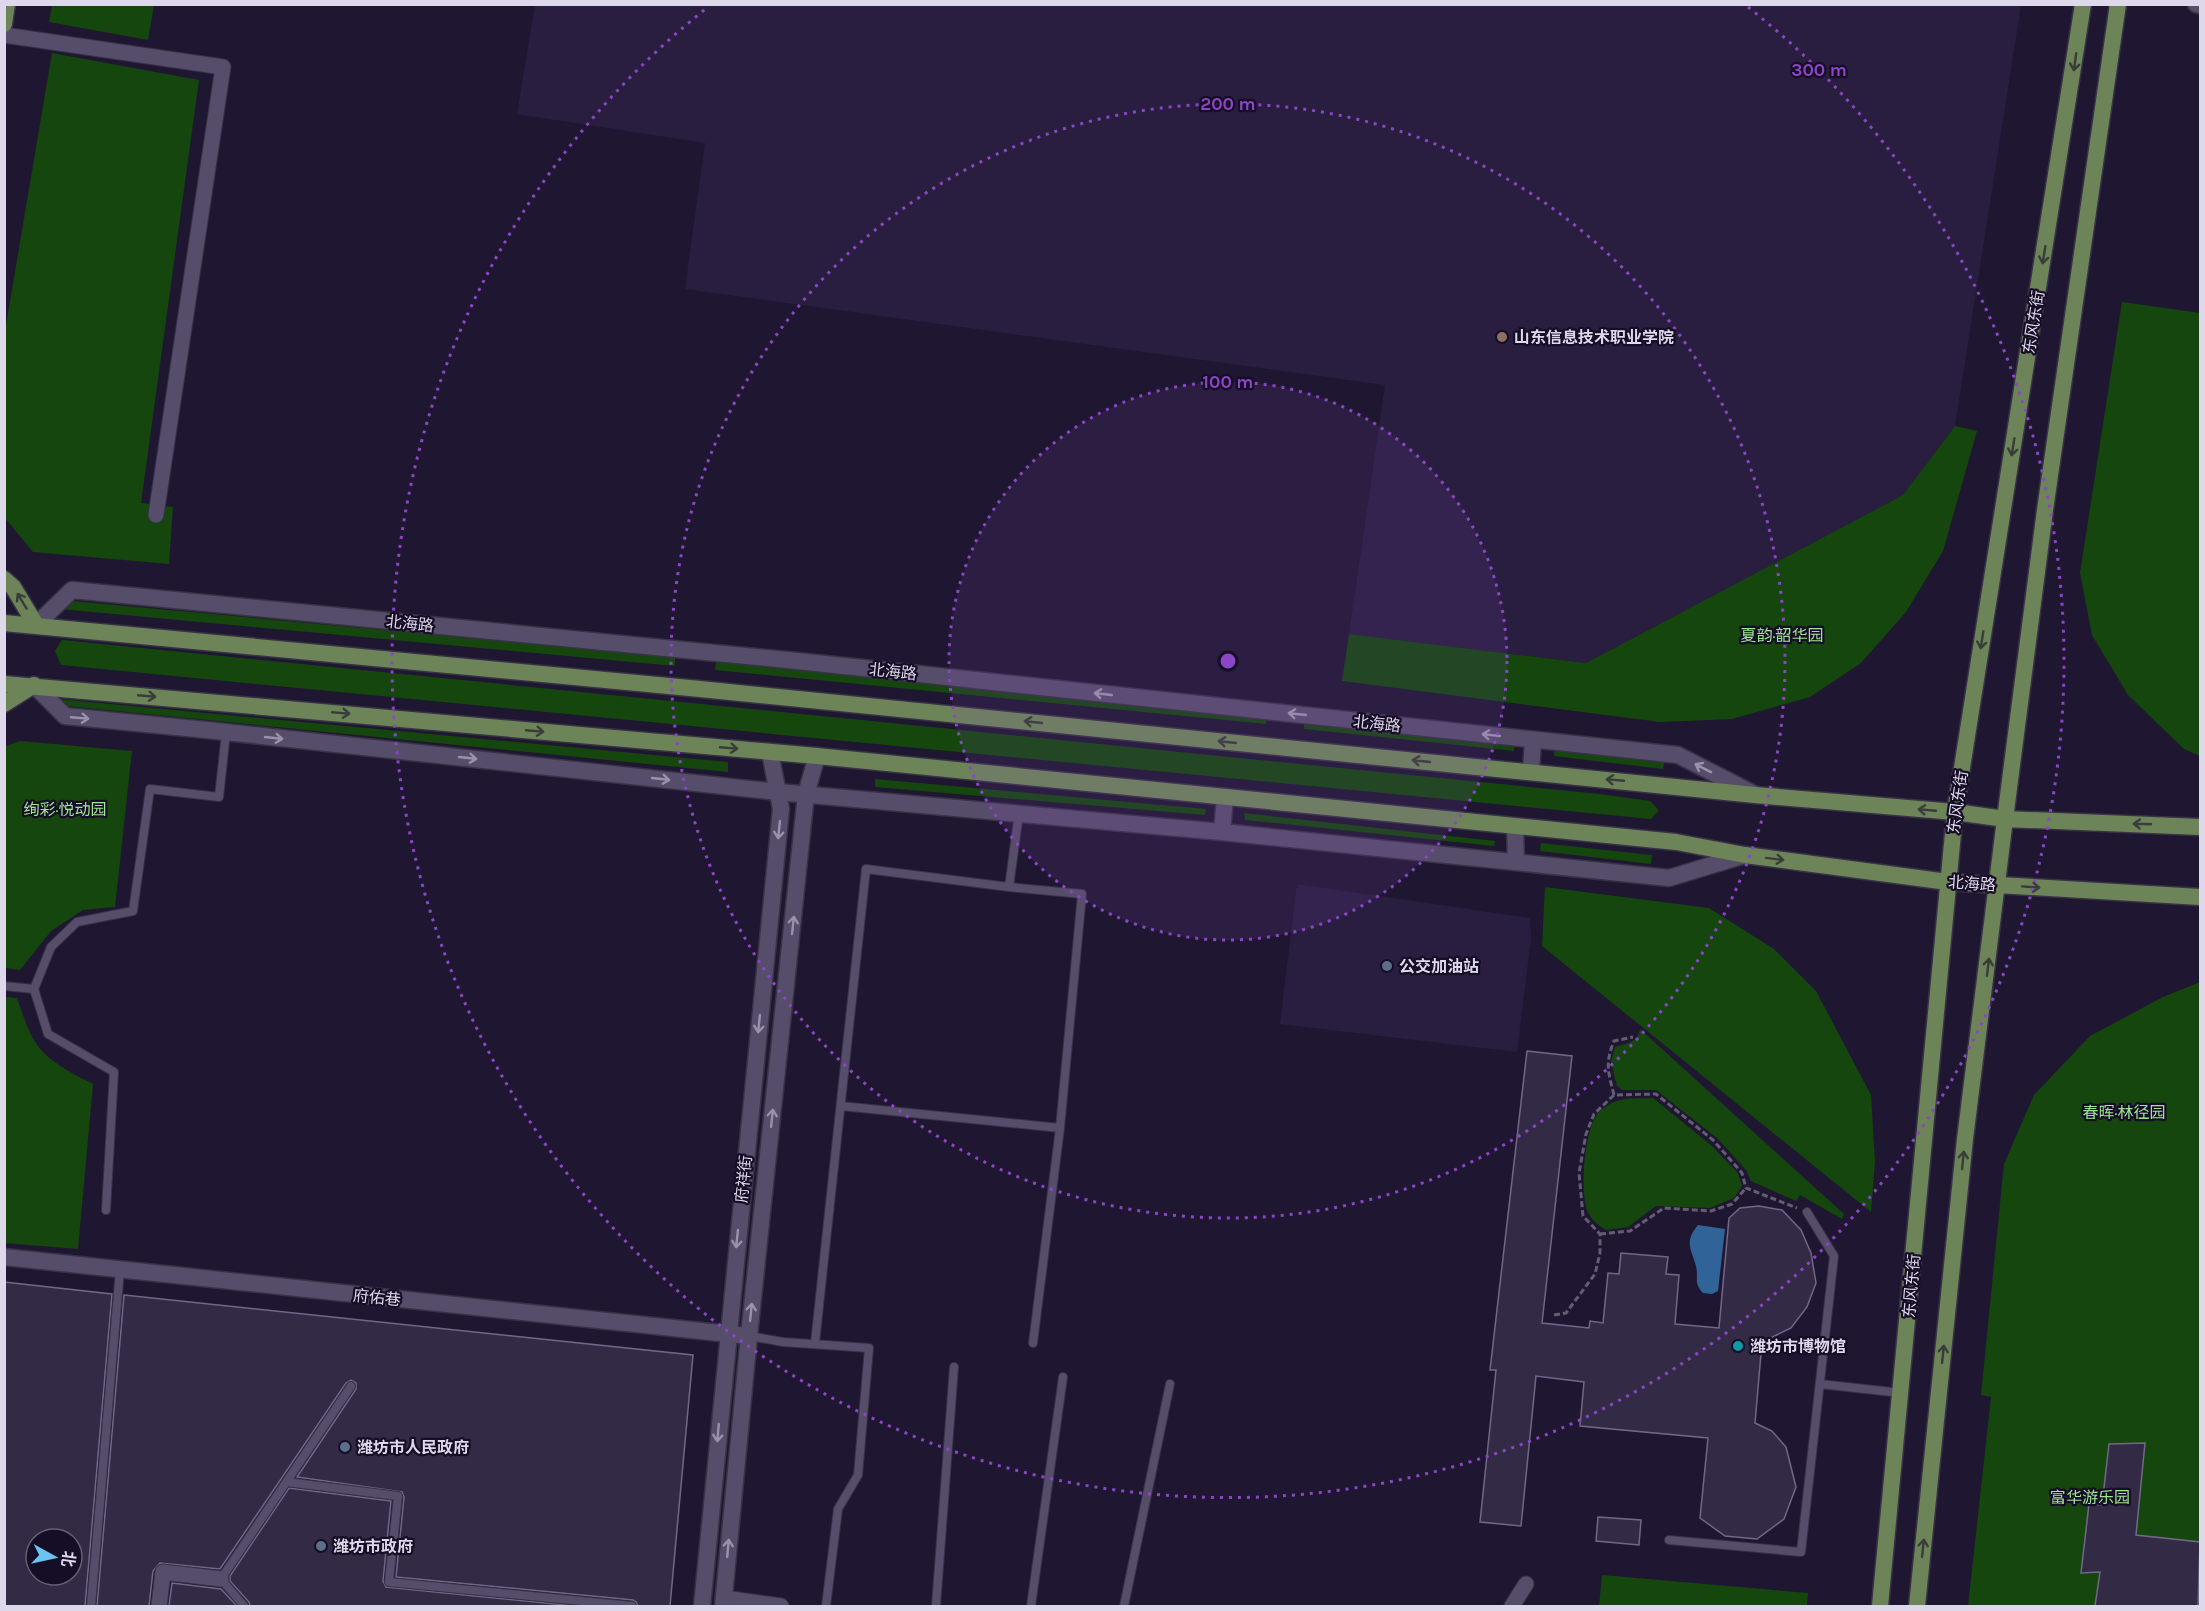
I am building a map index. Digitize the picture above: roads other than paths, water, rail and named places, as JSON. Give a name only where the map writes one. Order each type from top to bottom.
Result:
[{"type":"main road","points":[[4,24],[8,4]]},
{"type":"main road","name":"东风东街","points":[[1880,1606],[1955,812],[2083,4]]},
{"type":"main road","points":[[1917,1606],[1965,1139],[2005,819],[2045,510],[2118,4]]},
{"type":"main road","points":[[4,579],[13,587],[36,625]]},
{"type":"main road","name":"北海路","points":[[4,623],[1755,795],[1955,812],[2005,819],[2200,827]]},
{"type":"main road","name":"北海路","points":[[4,684],[817,756],[1676,842],[1745,855],[1948,882],[2200,897]]},
{"type":"main road","points":[[4,704],[34,685]]},
{"type":"street","points":[[4,35],[223,67],[156,515]]},
{"type":"street","name":"北海路","points":[[36,625],[72,590],[809,662],[1678,755],[1755,795]]},
{"type":"street","name":"北海路","points":[[34,685],[65,716],[778,792],[1222,832],[1669,878],[1745,855]]},
{"type":"street","points":[[1531,772],[1533,740]]},
{"type":"street","name":"府祥街","points":[[702,1606],[781,810],[770,752]]},
{"type":"street","name":"府祥街","points":[[723,1602],[806,794],[817,756]]},
{"type":"street","points":[[1222,832],[1225,797]]},
{"type":"street","points":[[1515,826],[1516,862]]},
{"type":"street","name":"府佑巷","points":[[4,1257],[749,1336]]},
{"type":"street","points":[[159,1606],[163,1572],[221,1579]]},
{"type":"street","points":[[1512,1606],[1526,1584]]},
{"type":"street","points":[[723,1602],[781,1606]]},
{"type":"lane","points":[[106,1210],[114,1072],[48,1034],[34,989],[51,947],[77,922],[133,911],[150,789],[219,797],[226,733]]},
{"type":"lane","points":[[1009,887],[1019,813]]},
{"type":"lane","points":[[815,1343],[867,869],[1083,894],[1060,1128],[1033,1343]]},
{"type":"lane","points":[[4,986],[34,989]]},
{"type":"lane","points":[[841,1106],[1060,1128]]},
{"type":"lane","points":[[1669,1539],[1801,1552],[1834,1256],[1807,1212]]},
{"type":"lane","points":[[91,1606],[120,1270]]},
{"type":"lane","points":[[749,1336],[783,1342],[869,1348],[858,1475],[838,1509],[826,1606]]},
{"type":"lane","points":[[936,1606],[954,1367]]},
{"type":"lane","points":[[1031,1606],[1063,1377]]},
{"type":"lane","points":[[1124,1606],[1170,1384]]},
{"type":"lane","points":[[1820,1384],[1900,1393]]},
{"type":"lane","points":[[244,1606],[221,1579],[351,1386]]},
{"type":"lane","points":[[287,1482],[398,1496],[389,1582],[632,1606]]},
{"type":"water","points":[[1698,1225],[1725,1229],[1718,1291],[1712,1294],[1703,1293],[1697,1283],[1697,1270],[1690,1241]]},
{"type":"place","name":"山东信息技术职业学院","points":[[1502,337]]},
{"type":"place","name":"公交加油站","points":[[1387,966]]},
{"type":"place","name":"潍坊市博物馆","points":[[1738,1346]]},
{"type":"place","name":"潍坊市人民政府","points":[[345,1447]]},
{"type":"place","name":"潍坊市政府","points":[[321,1546]]},
{"type":"park label","name":"夏韵·韶华园","points":[[1782,635]]},
{"type":"park label","name":"绚彩·悦动园","points":[[65,809]]},
{"type":"park label","name":"春晖·林径园","points":[[2124,1112]]},
{"type":"park label","name":"富华游乐园","points":[[2090,1497]]}]
